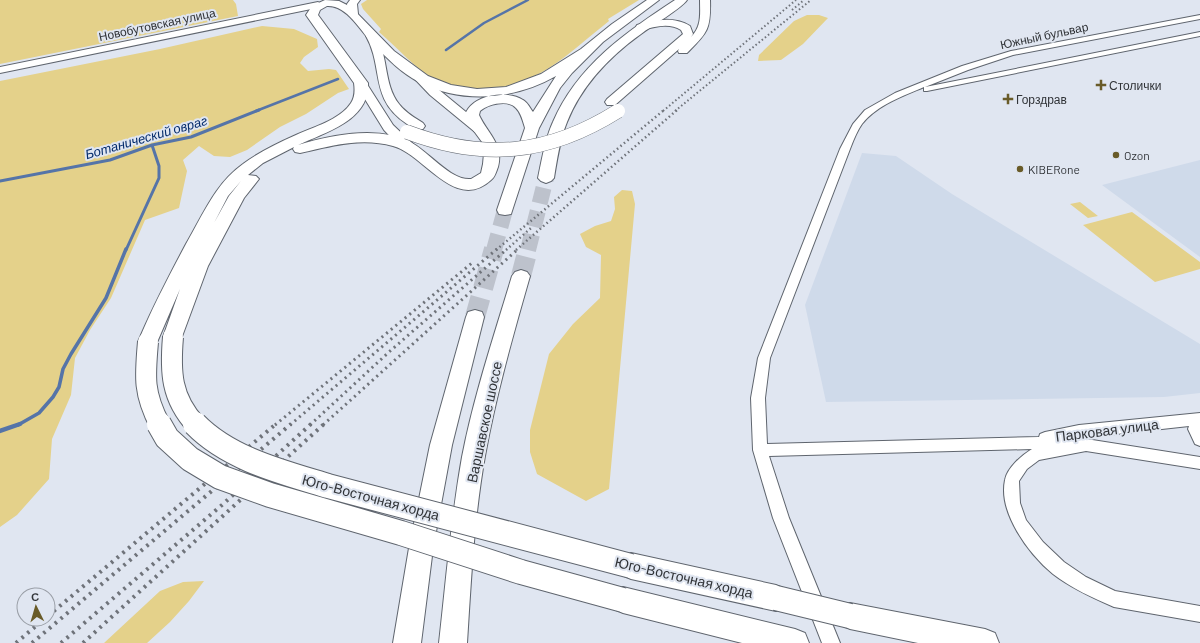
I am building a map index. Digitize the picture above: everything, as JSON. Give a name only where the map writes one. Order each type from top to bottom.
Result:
[{"type":"main road","points":[[505,210],[532,128],[553,90],[584,52],[606,32],[654,0]]},
{"type":"main road","points":[[546,178],[555,135],[571,100],[587,77],[605,57],[641,27],[682,0]]},
{"type":"main road","name":"Новобутовская улица","points":[[318,5],[331,2]]},
{"type":"main road","points":[[331,2],[343,6],[353,14],[371,36],[416,74],[431,83],[452,90],[474,92],[504,91],[520,87],[542,79],[584,52]]},
{"type":"main road","points":[[318,5],[312,12],[322,29],[361,83]]},
{"type":"main road","name":"Юго-Восточная хорда","points":[[361,83],[362,95],[357,106],[328,126],[264,155],[245,169],[229,184],[217,202],[170,290],[157,317],[148,342],[145,379],[151,408],[167,438],[190,460],[220,477],[270,495],[401,533],[521,572],[623,600],[791,642]]},
{"type":"main road","name":"Юго-Восточная хорда","points":[[532,128],[524,109],[520,104],[510,100],[488,101],[474,108],[472,115],[479,129],[488,139],[492,152],[487,176],[476,183],[464,184],[452,180],[407,139],[389,141],[373,138],[329,141],[278,158],[263,167],[237,196],[199,266],[184,303],[173,337],[170,369],[177,398],[193,424],[219,444],[266,466],[300,478],[632,566],[850,616],[985,643]]},
{"type":"main road","name":"Варшавское шоссе","points":[[454,640],[465,518],[474,456],[489,391],[521,276]]},
{"type":"main road","points":[[407,643],[421,548],[441,445],[475,317]]},
{"type":"street","name":"Новобутовская улица","points":[[331,2],[343,0]]},
{"type":"street","points":[[353,14],[352,4],[355,0]]},
{"type":"street","points":[[371,36],[377,49],[385,88],[389,99],[400,114],[419,126],[440,134],[466,139],[492,141],[521,139],[547,134],[575,125],[615,107],[671,64],[701,34],[705,27],[706,19],[705,0]]},
{"type":"street","name":"Новобутовская улица","points":[[0,70],[318,5]]},
{"type":"street","points":[[248,19],[267,16],[294,17],[310,20],[322,29]]},
{"type":"street","name":"Южный бульвар","points":[[760,450],[758,398],[764,358],[845,149],[857,124],[868,112],[898,95],[965,68],[1011,53],[1200,17]]},
{"type":"street","points":[[361,83],[388,127],[407,139],[491,150],[545,144],[573,136],[599,124],[688,34],[687,30],[683,26],[672,23],[658,22],[641,27]]},
{"type":"street","name":"Южный бульвар","points":[[898,95],[1200,34]]},
{"type":"street","points":[[416,74],[434,92],[479,129]]},
{"type":"street","points":[[1200,420],[1196,424],[1195,429],[1200,440]]},
{"type":"street","name":"Парковая улица","points":[[1024,443],[1079,431],[1200,420]]},
{"type":"street","points":[[831,643],[780,518],[760,450],[1024,443]]},
{"type":"street","name":"Парковая улица","points":[[1024,443],[1086,445]]},
{"type":"street","points":[[1200,463],[1086,445],[1036,454],[1022,464],[1012,480],[1013,503],[1020,524],[1037,547],[1058,568],[1080,583],[1114,599],[1200,614]]},
{"type":"shaded area","points":[[0,0],[233,0],[236,4],[238,16],[0,64]]},
{"type":"shaded area","points":[[367,0],[639,0],[608,19],[609,21],[562,59],[531,78],[513,85],[472,89],[445,85],[429,76],[414,64],[379,32],[381,29],[363,9],[361,4]]},
{"type":"shaded area","points":[[807,15],[819,15],[828,18],[803,44],[781,60],[758,61],[759,55],[794,21]]},
{"type":"shaded area","points":[[262,26],[294,29],[317,39],[318,47],[304,57],[300,63],[308,71],[329,69],[336,70],[349,89],[338,93],[306,114],[280,127],[247,150],[230,157],[214,156],[199,146],[183,160],[187,171],[179,208],[145,220],[111,298],[90,330],[75,358],[71,395],[52,439],[49,479],[17,515],[0,527],[0,81],[160,49]]},
{"type":"shaded area","points":[[862,153],[896,156],[952,194],[1200,344],[1200,393],[1164,397],[826,402],[805,305]]},
{"type":"shaded area","points":[[1200,160],[1200,257],[1102,185]]},
{"type":"shaded area","points":[[622,190],[632,191],[635,204],[609,489],[586,501],[537,474],[530,452],[530,430],[549,354],[573,324],[600,298],[601,255],[586,247],[580,234],[595,226],[611,221],[615,209],[614,197]]},
{"type":"shaded area","points":[[1080,202],[1098,216],[1088,218],[1070,204]]},
{"type":"shaded area","points":[[1132,212],[1200,262],[1200,269],[1155,282],[1083,225]]},
{"type":"shaded area","points":[[204,581],[189,601],[170,622],[147,643],[104,643],[160,591],[183,582]]},
{"type":"waterway","name":"Ботанический овраг","points":[[446,50],[484,23],[528,0]]},
{"type":"waterway","name":"Ботанический овраг","points":[[256,111],[338,79]]},
{"type":"waterway","name":"Ботанический овраг","points":[[152,145],[191,137],[259,110]]},
{"type":"waterway","name":"Ботанический овраг","points":[[0,181],[110,160],[152,145]]},
{"type":"waterway","points":[[126,250],[159,178],[159,166],[152,145]]},
{"type":"waterway","points":[[19,424],[39,413],[53,397],[59,387],[63,369],[71,354],[106,298],[126,249]]},
{"type":"waterway","points":[[0,431],[19,424]]},
{"type":"tunnel","points":[[528,250],[546,178]]},
{"type":"tunnel","points":[[494,250],[505,210]]},
{"type":"tunnel","points":[[475,317],[494,249]]},
{"type":"tunnel","points":[[521,276],[528,249]]},
{"type":"railway","points":[[663,111],[796,0]]},
{"type":"railway","points":[[792,10],[804,0]]},
{"type":"railway","points":[[675,111],[811,0]]},
{"type":"railway","points":[[496,250],[664,110]]},
{"type":"railway","points":[[516,250],[677,110]]},
{"type":"railway","points":[[506,250],[531,228]]},
{"type":"railway","points":[[290,425],[497,249]]},
{"type":"railway","points":[[310,425],[389,352],[507,249]]},
{"type":"railway","points":[[323,425],[518,249]]},
{"type":"railway","points":[[275,425],[472,263]]},
{"type":"railway","points":[[56,609],[276,424]]},
{"type":"railway","points":[[32,643],[291,424]]},
{"type":"railway","points":[[61,643],[222,505],[311,424]]},
{"type":"railway","points":[[83,643],[324,424]]},
{"type":"railway","points":[[16,643],[35,627]]},
{"type":"place","name":"Столички","points":[[1101,85]]},
{"type":"place","name":"Горздрав","points":[[1008,99]]},
{"type":"place","name":"Ozon","points":[[1116,155]]},
{"type":"place","name":"KIBERone","points":[[1020,169]]}]
